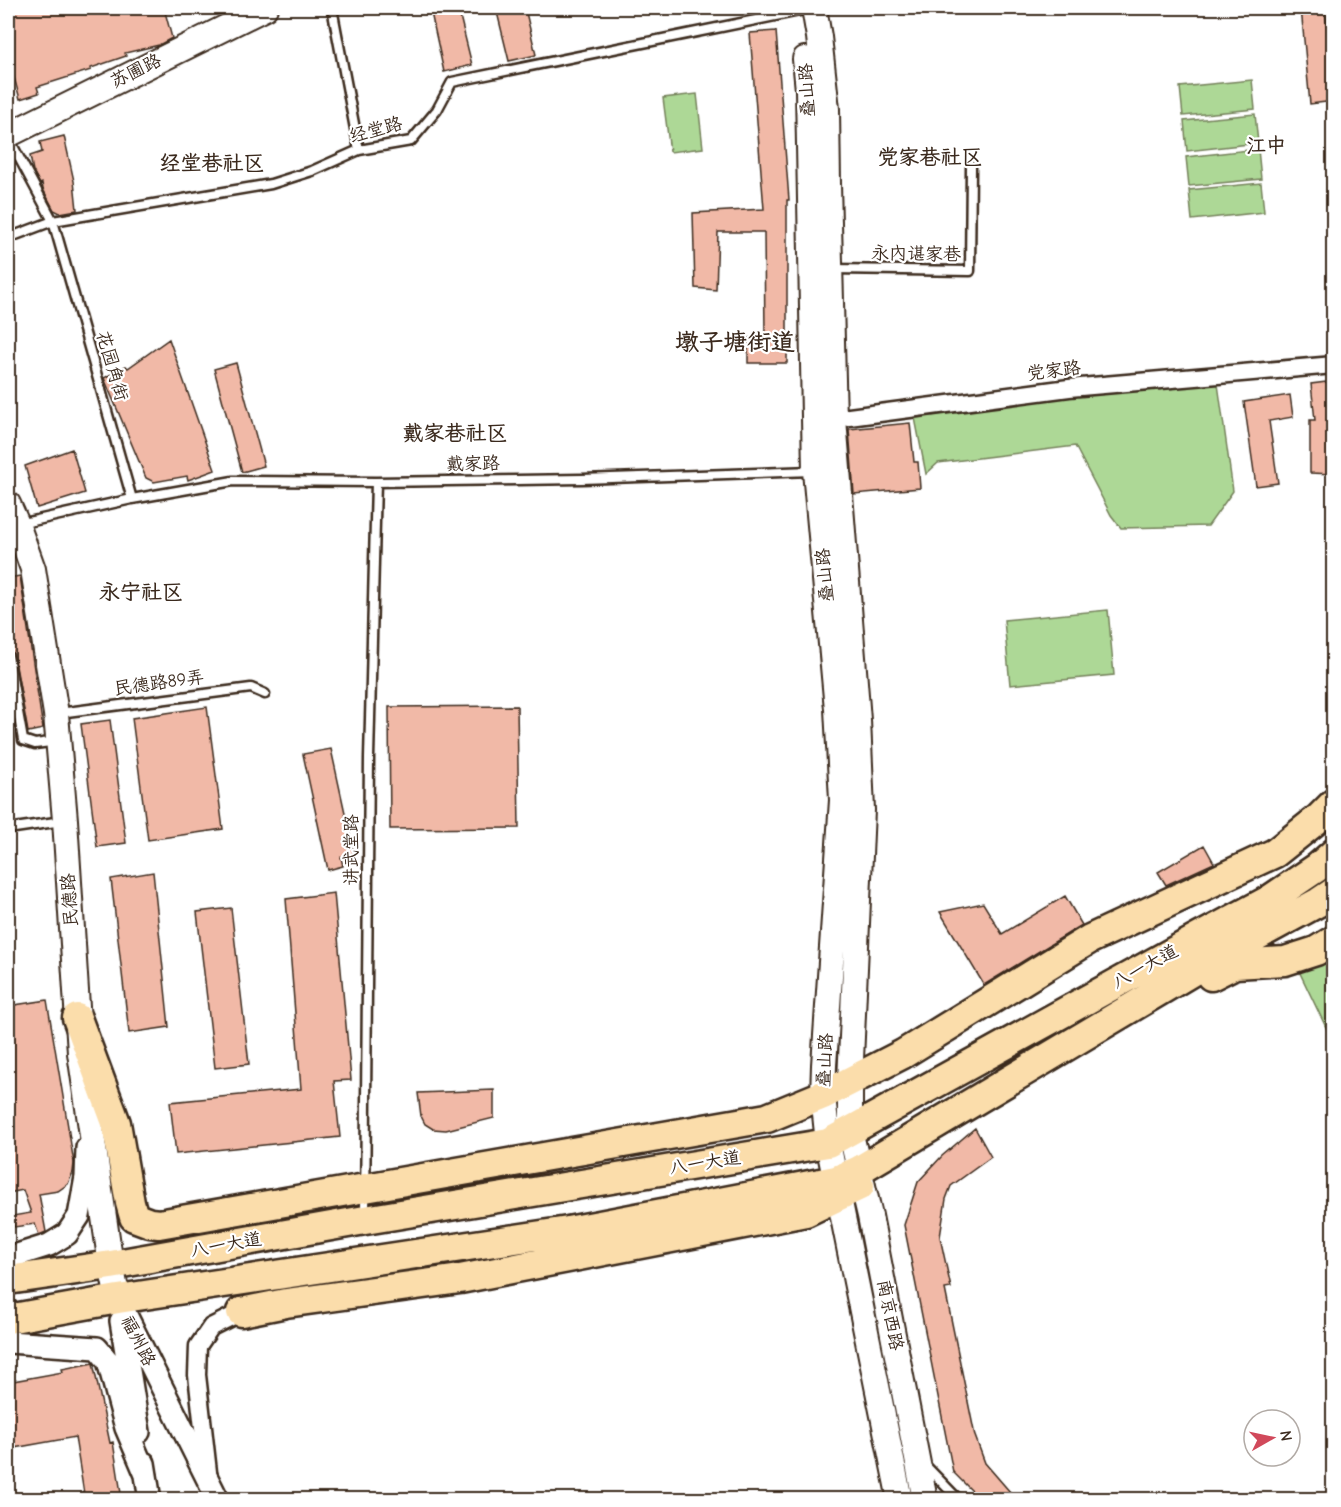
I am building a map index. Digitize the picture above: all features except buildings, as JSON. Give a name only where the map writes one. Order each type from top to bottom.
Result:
[{"type":"highway","points":[[77,1018],[116,1123],[134,1217],[159,1224],[767,1118],[823,1095],[903,1054],[1090,939],[1275,853],[1334,803]]},
{"type":"highway","name":"八一大道","points":[[8,1280],[111,1265],[839,1136],[1269,900],[1334,853]]},
{"type":"highway","name":"八一大道","points":[[8,1319],[118,1299],[568,1231],[849,1183],[1203,965],[1334,892]]},
{"type":"highway","points":[[241,1312],[286,1303],[460,1279],[806,1212],[849,1183],[894,1169],[1086,1042],[1186,987],[1235,964],[1285,961],[1316,951],[1334,940]]},
{"type":"main road","name":"苏圃路","points":[[8,136],[265,8]]},
{"type":"main road","name":"叠山路","points":[[805,9],[819,37],[827,109],[834,419],[858,720],[862,810],[850,1082],[839,1136]]},
{"type":"main road","name":"叠山路","points":[[805,9],[815,471],[837,709],[842,800],[823,1095],[839,1136]]},
{"type":"main road","name":"民德路","points":[[12,514],[33,569],[56,714],[80,1053],[118,1299]]},
{"type":"main road","name":"南京西路","points":[[839,1136],[849,1183],[900,1500]]},
{"type":"main road","name":"南京西路","points":[[849,1183],[870,1216],[925,1500]]},
{"type":"street","name":"党家路","points":[[834,419],[1069,388],[1334,365]]},
{"type":"street","points":[[815,471],[834,419]]},
{"type":"street","points":[[8,1258],[49,1245],[67,1234],[79,1216],[86,1177],[88,1111]]},
{"type":"street","points":[[213,1491],[197,1374],[198,1346],[211,1327],[337,1265]]},
{"type":"street","name":"福州路","points":[[118,1299],[150,1500]]},
{"type":"street","name":"福州路","points":[[118,1299],[213,1491]]},
{"type":"street","points":[[8,1342],[98,1348],[108,1361],[126,1428],[146,1475]]},
{"type":"lane","points":[[332,8],[358,150]]},
{"type":"lane","name":"经堂路","points":[[8,238],[53,221],[271,184],[312,171],[358,150],[411,141],[437,110],[452,82],[805,9]]},
{"type":"lane","name":"花园角街","points":[[8,136],[53,221],[132,499]]},
{"type":"lane","name":"永内谌家巷","points":[[830,269],[970,271],[971,167]]},
{"type":"lane","name":"戴家路","points":[[132,499],[233,481],[376,482],[582,479],[815,471]]},
{"type":"lane","name":"讲武堂路","points":[[365,1220],[369,758],[376,482]]},
{"type":"lane","points":[[12,514],[132,499]]},
{"type":"lane","points":[[8,656],[23,740],[35,744],[58,741]]},
{"type":"lane","name":"民德路89弄","points":[[56,714],[251,688],[266,694]]},
{"type":"lane","points":[[8,830],[65,820]]},
{"type":"lane","points":[[917,1456],[959,1500]]},
{"type":"green space","points":[[1252,80],[1255,109],[1183,116],[1180,87]]},
{"type":"green space","points":[[697,94],[703,148],[670,152],[663,98]]},
{"type":"green space","points":[[1255,114],[1258,143],[1187,151],[1184,121]]},
{"type":"green space","points":[[1258,149],[1261,179],[1189,186],[1186,157]]},
{"type":"green space","points":[[1261,183],[1264,212],[1192,220],[1189,190]]},
{"type":"green space","points":[[1218,384],[1233,491],[1208,526],[1121,528],[1111,515],[1075,446],[938,463],[926,474],[915,418],[1077,395]]},
{"type":"green space","points":[[1108,610],[1114,675],[1010,685],[1004,620]]},
{"type":"green space","points":[[1333,954],[1333,1042],[1299,971]]},
{"type":"district","name":"江中","points":[[1266,145]]},
{"type":"district","name":"党家巷社区","points":[[930,157]]},
{"type":"district","name":"经堂巷社区","points":[[212,163]]},
{"type":"district","name":"墩子塘街道","points":[[735,342]]},
{"type":"district","name":"戴家巷社区","points":[[455,433]]},
{"type":"district","name":"永宁社区","points":[[141,592]]}]
